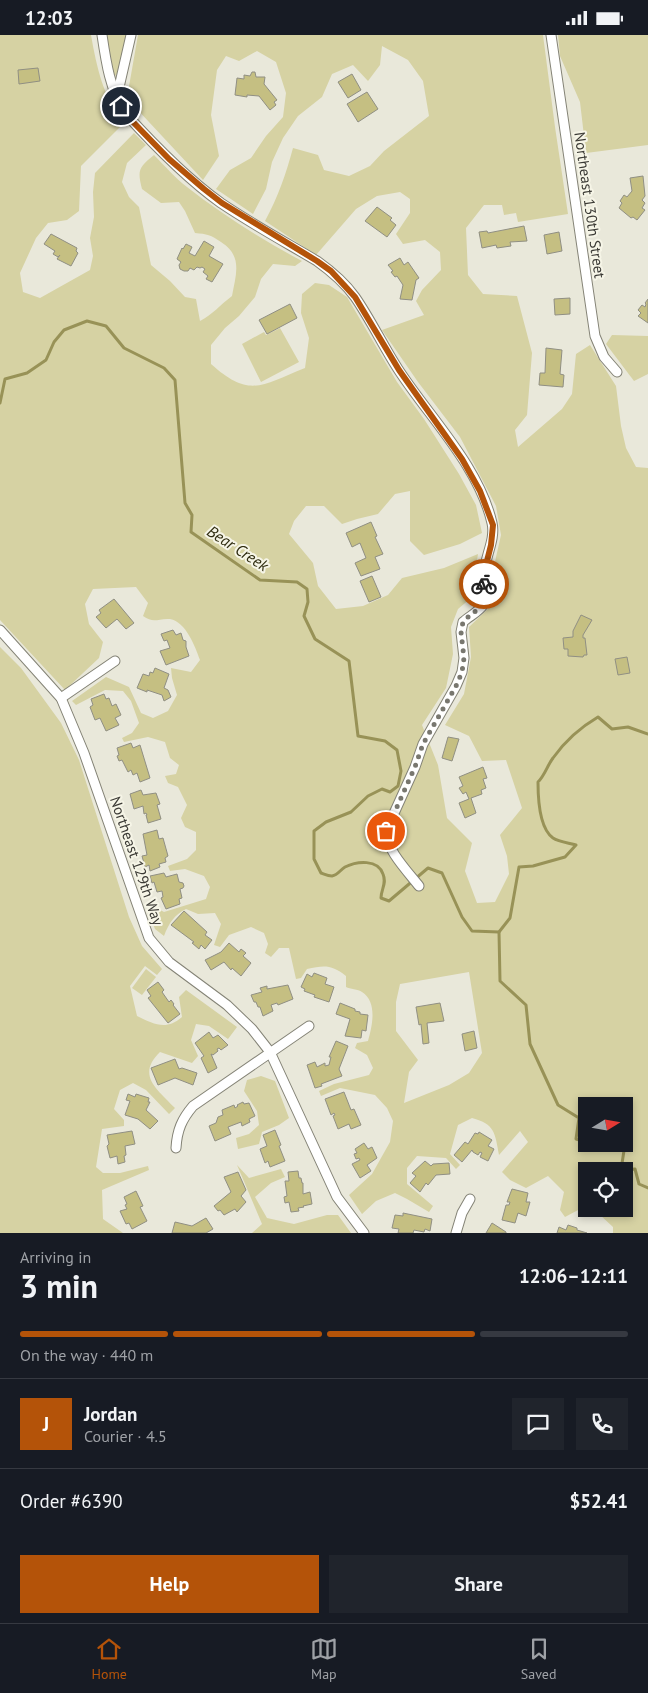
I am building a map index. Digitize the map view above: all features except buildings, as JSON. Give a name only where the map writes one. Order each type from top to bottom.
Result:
[{"type":"street","points":[[102,35],[106,64],[117,96],[121,106],[134,123],[169,159],[222,203],[317,261],[331,271],[355,297],[399,370],[462,459],[480,491],[493,525],[491,545],[484,573],[484,599],[482,607],[463,622],[461,632],[464,658],[462,672],[423,744],[420,755],[386,831],[387,841],[419,886]]},
{"type":"street","points":[[117,96],[131,35]]},
{"type":"street","name":"Northeast 130th Street","points":[[551,35],[595,336],[604,357],[617,372]]},
{"type":"street","name":"Northeast 129th Way","points":[[0,630],[61,698],[84,753],[149,938],[169,962],[227,1005],[252,1029],[270,1052],[337,1197],[364,1233]]},
{"type":"street","points":[[61,698],[115,661]]},
{"type":"street","points":[[176,1148],[177,1133],[183,1118],[193,1106],[309,1026]]},
{"type":"street","points":[[456,1233],[462,1213],[470,1199]]},
{"type":"shaded area","points":[[0,35],[91,35],[102,81],[110,103],[123,124],[81,166],[79,211],[67,220],[48,223],[36,238],[20,273],[23,292],[40,298],[90,270],[93,256],[90,238],[94,217],[93,192],[95,173],[134,133],[146,145],[127,163],[122,182],[129,197],[139,207],[151,265],[185,297],[196,299],[200,321],[232,296],[236,273],[235,259],[228,247],[218,240],[209,235],[195,233],[179,202],[161,203],[142,189],[140,169],[154,155],[174,176],[215,207],[258,236],[302,261],[295,266],[273,264],[261,279],[255,297],[211,345],[211,364],[236,382],[247,385],[267,383],[305,368],[309,338],[301,313],[302,294],[315,283],[329,285],[347,297],[397,382],[424,419],[459,474],[476,505],[482,533],[460,544],[424,555],[410,541],[410,491],[395,494],[378,514],[342,524],[324,506],[306,506],[294,521],[289,534],[313,563],[318,586],[336,609],[363,606],[388,595],[402,578],[444,568],[478,554],[471,598],[458,609],[451,627],[453,654],[446,688],[422,725],[438,765],[447,818],[472,843],[465,871],[477,903],[495,902],[509,874],[507,856],[500,835],[522,808],[506,760],[482,761],[469,736],[445,725],[464,694],[471,657],[469,627],[492,605],[492,575],[501,535],[496,506],[460,437],[418,382],[382,330],[424,315],[416,301],[422,290],[441,270],[440,252],[425,240],[403,244],[396,234],[410,213],[410,199],[400,192],[377,196],[356,209],[316,255],[265,221],[288,167],[293,148],[318,155],[324,170],[349,176],[370,166],[384,151],[429,116],[423,81],[408,60],[382,46],[380,65],[368,81],[353,65],[332,74],[322,97],[298,116],[283,138],[272,162],[266,189],[253,214],[216,189],[230,170],[251,158],[266,136],[283,117],[286,93],[276,62],[257,51],[239,61],[226,56],[217,70],[211,115],[219,156],[203,180],[135,107],[128,92],[138,35],[543,35],[568,214],[518,222],[516,213],[504,215],[502,205],[484,205],[466,228],[468,275],[483,294],[517,296],[532,353],[527,415],[515,430],[518,447],[562,409],[572,394],[576,354],[590,345],[616,386],[626,448],[636,467],[648,468],[648,1233],[613,1233],[613,1227],[602,1217],[633,1217],[633,1162],[578,1162],[578,1210],[565,1217],[560,1210],[564,1192],[548,1176],[526,1188],[510,1180],[502,1172],[528,1142],[520,1131],[499,1155],[493,1131],[485,1123],[472,1118],[458,1125],[450,1154],[460,1165],[456,1169],[446,1158],[417,1156],[407,1168],[407,1184],[433,1206],[429,1212],[395,1193],[376,1201],[362,1214],[349,1195],[372,1174],[390,1142],[393,1121],[387,1108],[375,1095],[340,1088],[321,1096],[319,1091],[334,1084],[369,1075],[373,1068],[367,1055],[355,1048],[357,1043],[368,1041],[371,1029],[372,1008],[367,996],[358,990],[346,987],[346,976],[332,968],[319,967],[307,969],[301,978],[296,979],[289,948],[279,948],[271,957],[265,953],[268,944],[264,933],[251,927],[229,935],[220,947],[214,945],[221,924],[215,913],[198,914],[186,909],[172,920],[164,936],[155,929],[147,909],[153,906],[164,912],[206,899],[210,887],[204,876],[185,869],[170,871],[168,866],[187,859],[196,850],[196,832],[185,827],[181,818],[187,805],[178,787],[168,783],[165,776],[176,774],[179,765],[170,758],[165,742],[148,737],[124,742],[122,738],[132,733],[139,723],[131,701],[123,691],[105,690],[76,705],[72,701],[106,677],[129,687],[141,713],[153,718],[168,711],[177,695],[171,668],[191,672],[200,660],[189,635],[176,621],[170,619],[153,620],[143,616],[148,603],[136,587],[93,589],[85,604],[89,624],[103,642],[99,658],[65,690],[0,620]],"holes":[[[469,972],[482,1053],[469,1073],[449,1085],[404,1103],[409,1072],[418,1060],[396,1031],[396,1002],[400,984]]]},
{"type":"shaded area","points":[[107,35],[126,35],[119,72],[115,76],[109,62]]},
{"type":"shaded area","points":[[558,35],[648,35],[648,145],[586,153],[580,102],[560,56]]},
{"type":"shaded area","points":[[280,328],[299,362],[261,382],[242,344],[264,332],[266,335]]},
{"type":"shaded area","points":[[612,335],[648,336],[648,374],[634,381],[606,344]]},
{"type":"shaded area","points":[[0,647],[21,668],[61,723],[79,760],[129,917],[142,946],[162,969],[157,975],[145,966],[130,986],[137,1016],[160,1025],[171,1024],[182,1017],[179,997],[186,990],[237,1027],[228,1039],[209,1026],[196,1024],[191,1040],[198,1056],[192,1063],[160,1052],[153,1060],[149,1075],[156,1088],[175,1108],[169,1114],[146,1090],[133,1083],[120,1090],[114,1109],[124,1120],[124,1126],[102,1129],[96,1167],[103,1173],[120,1173],[148,1166],[149,1170],[102,1190],[103,1219],[123,1233],[0,1233]]},
{"type":"shaded area","points":[[146,969],[156,977],[142,995],[132,988]]},
{"type":"shaded area","points":[[261,1076],[275,1081],[289,1118],[279,1125],[262,1132],[259,1144],[238,1149],[236,1138],[249,1134],[259,1125],[257,1111],[244,1091],[247,1080]]},
{"type":"shaded area","points":[[237,1165],[249,1178],[281,1169],[285,1177],[271,1183],[255,1197],[267,1218],[294,1224],[327,1215],[338,1215],[351,1233],[252,1233],[262,1224]]},
{"type":"waterway","name":"Bear Creek","points":[[0,403],[5,379],[27,373],[46,360],[54,342],[64,330],[87,321],[106,326],[124,348],[164,368],[175,380],[185,503],[192,515],[191,532],[260,580],[297,582],[307,589],[308,602],[304,616],[315,639],[349,661],[358,736],[385,741],[397,750],[401,771],[398,786],[390,792],[382,789],[368,796],[351,812],[326,822],[314,831],[314,859],[321,873],[332,876],[345,867],[361,863],[377,866],[384,878],[381,898],[389,901],[428,868],[442,873],[462,917],[472,931],[499,932],[510,918],[519,867],[533,866],[565,857],[576,845],[553,838],[548,833],[542,820],[538,782],[551,761],[574,735],[598,717],[612,729],[628,727],[648,734]]},
{"type":"waterway","points":[[499,932],[500,981],[526,1005],[530,1044],[558,1105],[578,1117]]},
{"type":"waterway","points":[[578,1125],[576,1139],[578,1140]]},
{"type":"waterway","points":[[624,1153],[621,1170],[635,1169],[639,1184],[648,1188]]},
{"type":"way so far","points":[[386,831],[415,767],[423,744],[462,672],[464,658],[461,632],[463,622],[482,607],[484,584]]},
{"type":"route","points":[[121,106],[134,123],[169,159],[204,189],[222,203],[331,271],[355,297],[399,370],[462,459],[480,491],[493,525],[491,545],[484,573],[484,584]]}]
